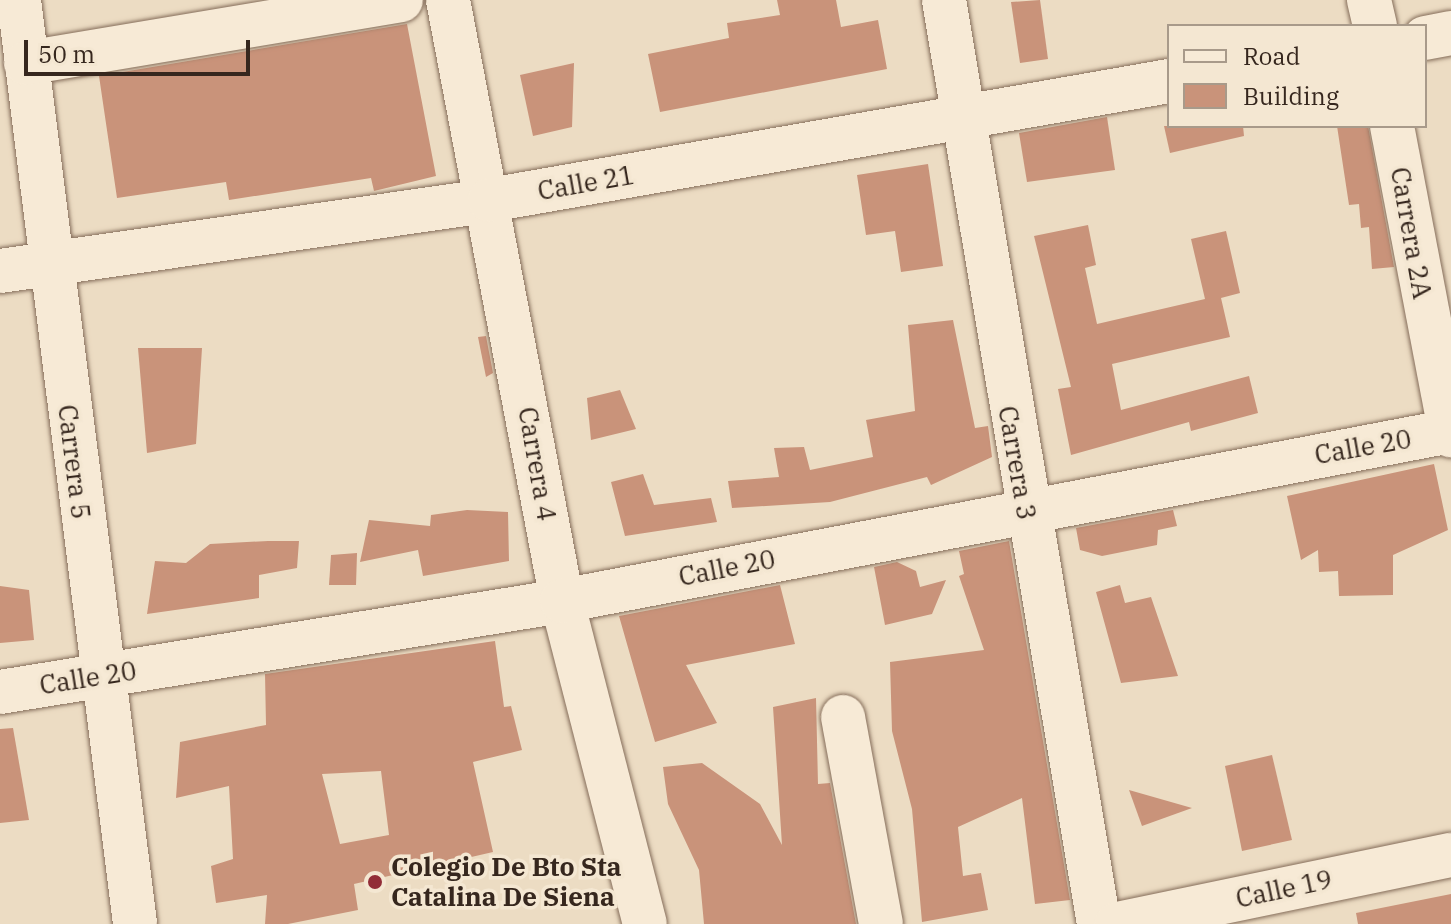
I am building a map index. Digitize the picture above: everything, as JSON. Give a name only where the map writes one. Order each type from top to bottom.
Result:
[{"type":"street","name":"Carrera 5","points":[[19,0],[48,263],[135,924]]},
{"type":"street","points":[[26,63],[401,0]]},
{"type":"street","name":"Carrera 4","points":[[448,0],[490,200],[562,601],[645,924]]},
{"type":"street","name":"Carrera 3","points":[[944,0],[959,116],[1099,924]]},
{"type":"street","points":[[1369,0],[1375,24]]},
{"type":"street","points":[[1427,38],[1451,33]]},
{"type":"street","name":"Calle 21","points":[[0,271],[490,200],[1167,81]]},
{"type":"street","name":"Carrera 2A","points":[[1392,128],[1451,432]]},
{"type":"street","name":"Calle 20","points":[[0,692],[562,601],[1025,509],[1451,432]]},
{"type":"street","points":[[843,717],[881,924]]},
{"type":"street","name":"Calle 19","points":[[1117,924],[1166,919],[1451,855]]},
{"type":"building","points":[[777,0],[836,0],[841,27],[878,20],[887,69],[660,112],[648,54],[729,38],[727,23],[780,15]]},
{"type":"building","points":[[1040,0],[1048,59],[1020,63],[1011,2]]},
{"type":"building","points":[[407,24],[436,176],[374,191],[371,178],[229,200],[226,182],[117,198],[99,76]]},
{"type":"building","points":[[574,63],[572,127],[533,136],[520,75]]},
{"type":"building","points":[[1107,117],[1115,170],[1027,182],[1019,133]]},
{"type":"building","points":[[1164,126],[1243,128],[1244,136],[1170,153]]},
{"type":"building","points":[[1337,128],[1368,128],[1394,267],[1372,269],[1369,227],[1361,228],[1359,204],[1349,205]]},
{"type":"building","points":[[928,164],[943,266],[901,272],[895,231],[866,235],[857,175]]},
{"type":"building","points":[[1088,225],[1096,265],[1085,268],[1097,324],[1205,299],[1191,239],[1226,231],[1240,293],[1221,298],[1230,337],[1112,364],[1121,410],[1249,376],[1258,413],[1191,431],[1189,422],[1071,455],[1058,389],[1071,387],[1034,236]]},
{"type":"building","points":[[953,320],[975,428],[988,426],[992,457],[931,485],[927,477],[830,502],[732,508],[728,481],[779,477],[774,448],[804,447],[810,470],[873,457],[866,420],[915,411],[908,325]]},
{"type":"building","points":[[486,336],[493,373],[486,377],[478,337]]},
{"type":"building","points":[[138,348],[202,348],[196,444],[147,453]]},
{"type":"building","points":[[620,390],[636,429],[591,440],[587,398]]},
{"type":"building","points":[[1434,464],[1448,530],[1393,555],[1393,595],[1339,596],[1338,571],[1319,572],[1318,550],[1301,560],[1287,496]]},
{"type":"building","points":[[643,474],[654,505],[711,498],[717,522],[625,536],[611,482]]},
{"type":"building","points":[[467,510],[508,512],[509,561],[423,576],[418,550],[360,562],[369,520],[430,526],[431,515]]},
{"type":"building","points":[[1173,510],[1177,526],[1158,530],[1157,545],[1102,556],[1080,550],[1076,528]]},
{"type":"building","points":[[299,541],[297,568],[259,575],[259,598],[147,614],[155,561],[186,563],[210,544]]},
{"type":"building","points":[[1009,541],[1070,900],[1035,904],[1022,798],[958,827],[963,876],[981,873],[988,910],[922,922],[912,809],[892,731],[890,662],[984,650],[959,576],[964,574],[959,551]]},
{"type":"building","points":[[357,553],[356,585],[329,585],[331,555]]},
{"type":"building","points":[[897,562],[916,571],[920,587],[946,580],[932,614],[885,625],[874,567]]},
{"type":"building","points":[[780,585],[795,644],[686,665],[717,723],[655,742],[619,616]]},
{"type":"building","points":[[1120,585],[1125,603],[1151,597],[1178,676],[1121,683],[1096,592]]},
{"type":"building","points":[[0,586],[29,590],[34,640],[0,643]]},
{"type":"building","points":[[495,641],[504,707],[511,706],[522,750],[473,762],[493,852],[354,884],[358,910],[288,924],[265,924],[267,895],[216,903],[211,866],[233,859],[229,786],[176,798],[180,742],[266,725],[265,674]],"holes":[[[381,771],[389,835],[340,844],[322,774]]]},
{"type":"building","points":[[816,698],[818,784],[830,783],[856,924],[704,924],[699,870],[668,804],[663,767],[702,763],[760,804],[782,845],[773,707]]},
{"type":"building","points":[[13,728],[29,820],[0,823],[0,729]]},
{"type":"building","points":[[1272,755],[1292,840],[1242,851],[1225,766]]},
{"type":"building","points":[[1129,790],[1192,808],[1142,826]]},
{"type":"building","points":[[1451,894],[1451,924],[1358,924],[1356,913]]},
{"type":"place","name":"Colegio De Bto Sta Catalina De Siena","points":[[375,882]]}]
